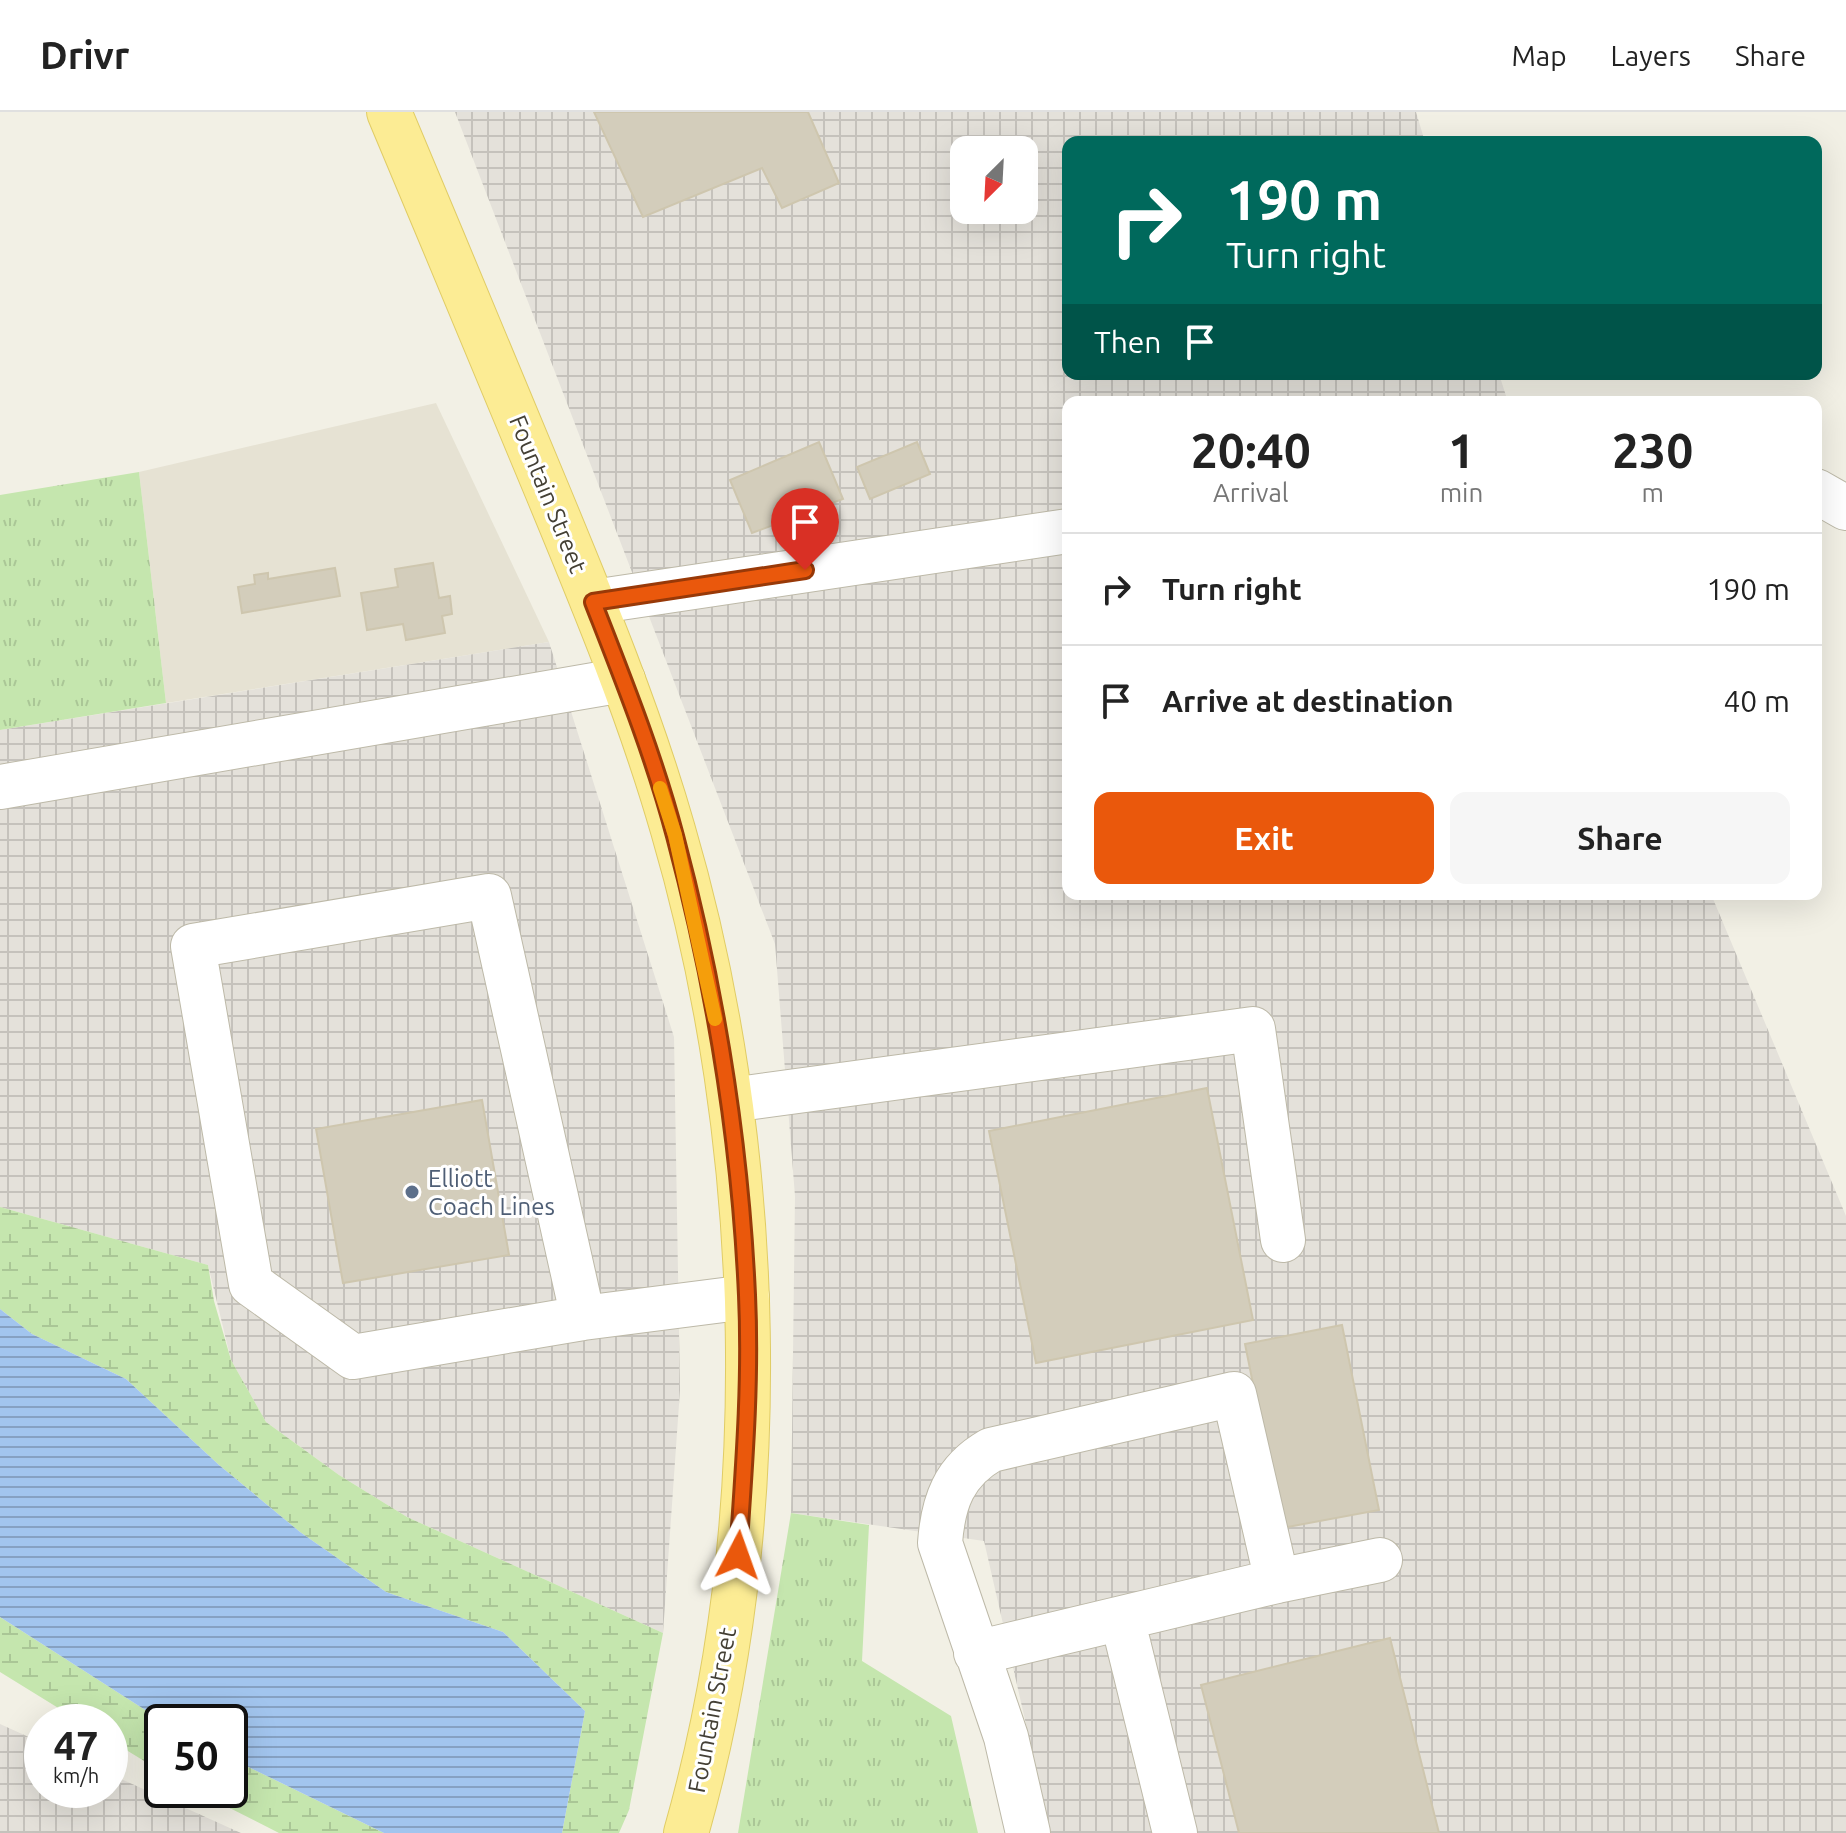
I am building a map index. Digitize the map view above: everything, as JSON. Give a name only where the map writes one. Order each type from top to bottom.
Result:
[{"type":"main road","name":"Fountain Street","points":[[389,112],[623,680],[675,835],[731,1100],[747,1297],[747,1441],[736,1583],[717,1704],[686,1833]]},
{"type":"street","points":[[1822,494],[1846,508]]},
{"type":"street","points":[[593,602],[1062,532]]},
{"type":"street","points":[[0,787],[623,680]]},
{"type":"street","points":[[583,1318],[489,896],[193,946],[251,1284],[353,1357],[583,1318],[747,1297]]},
{"type":"street","points":[[731,1100],[1253,1029],[1283,1240]]},
{"type":"street","points":[[1028,1833],[1006,1737],[940,1543],[943,1509],[955,1482],[974,1460],[991,1450],[1234,1394],[1277,1581]]},
{"type":"street","points":[[976,1653],[1277,1581],[1380,1560]]},
{"type":"street","points":[[1122,1618],[1175,1833]]},
{"type":"shaded area","points":[[455,112],[1416,112],[1423,136],[1062,136],[1062,380],[1501,380],[1506,396],[1062,396],[1062,900],[1714,900],[1846,1216],[1846,1833],[1051,1833],[984,1541],[791,1513],[795,1196],[775,944]]},
{"type":"shaded area","points":[[436,403],[549,642],[166,703],[139,472]]},
{"type":"shaded area","points":[[549,642],[674,1037],[680,1390],[663,1633],[407,1517],[339,1475],[266,1422],[231,1360],[208,1265],[0,1207],[0,730]]},
{"type":"shaded area","points":[[0,1724],[24,1735],[24,1808],[128,1808],[128,1782],[144,1789],[144,1808],[185,1808],[241,1833],[0,1833]]},
{"type":"green space","points":[[139,472],[166,703],[0,730],[0,495]]},
{"type":"green space","points":[[0,1207],[208,1265],[214,1301],[231,1360],[266,1422],[339,1475],[407,1517],[663,1633],[629,1810],[619,1833],[562,1833],[585,1711],[503,1632],[386,1592],[300,1532],[219,1465],[126,1379],[32,1334],[0,1309]]},
{"type":"green space","points":[[791,1513],[869,1525],[862,1661],[951,1716],[978,1833],[738,1833]]},
{"type":"green space","points":[[0,1617],[144,1709],[144,1761],[128,1751],[128,1704],[52,1704],[0,1672]]},
{"type":"green space","points":[[248,1767],[384,1833],[279,1833],[230,1808],[248,1808]]},
{"type":"water","points":[[0,1309],[32,1334],[126,1379],[219,1465],[300,1532],[386,1592],[503,1632],[585,1711],[562,1833],[384,1833],[248,1767],[248,1704],[144,1704],[144,1709],[0,1617]]},
{"type":"building","points":[[594,112],[808,112],[839,183],[782,208],[762,168],[643,217]]},
{"type":"building","points":[[819,442],[843,499],[752,533],[730,480]]},
{"type":"building","points":[[917,442],[930,474],[870,499],[857,467]]},
{"type":"building","points":[[433,563],[439,598],[450,596],[452,614],[442,616],[445,633],[406,640],[403,624],[367,630],[361,593],[398,587],[395,569]]},
{"type":"building","points":[[335,568],[340,596],[242,613],[238,587],[255,584],[254,575],[268,573],[268,579]]},
{"type":"building","points":[[1207,1088],[1253,1320],[1036,1363],[989,1131]]},
{"type":"building","name":"Elliott Coach Lines","points":[[482,1100],[509,1255],[343,1283],[316,1129]]},
{"type":"building","points":[[1342,1325],[1379,1510],[1282,1528],[1245,1344]]},
{"type":"building","points":[[1390,1638],[1439,1833],[1239,1833],[1201,1685]]},
{"type":"slow traffic","points":[[660,788],[675,835],[715,1019]]},
{"type":"place","name":"Elliott Coach Lines","points":[[412,1192]]},
{"type":"route","points":[[738,1555],[747,1441],[747,1297],[731,1100],[675,835],[646,742],[593,602],[805,570]]}]
